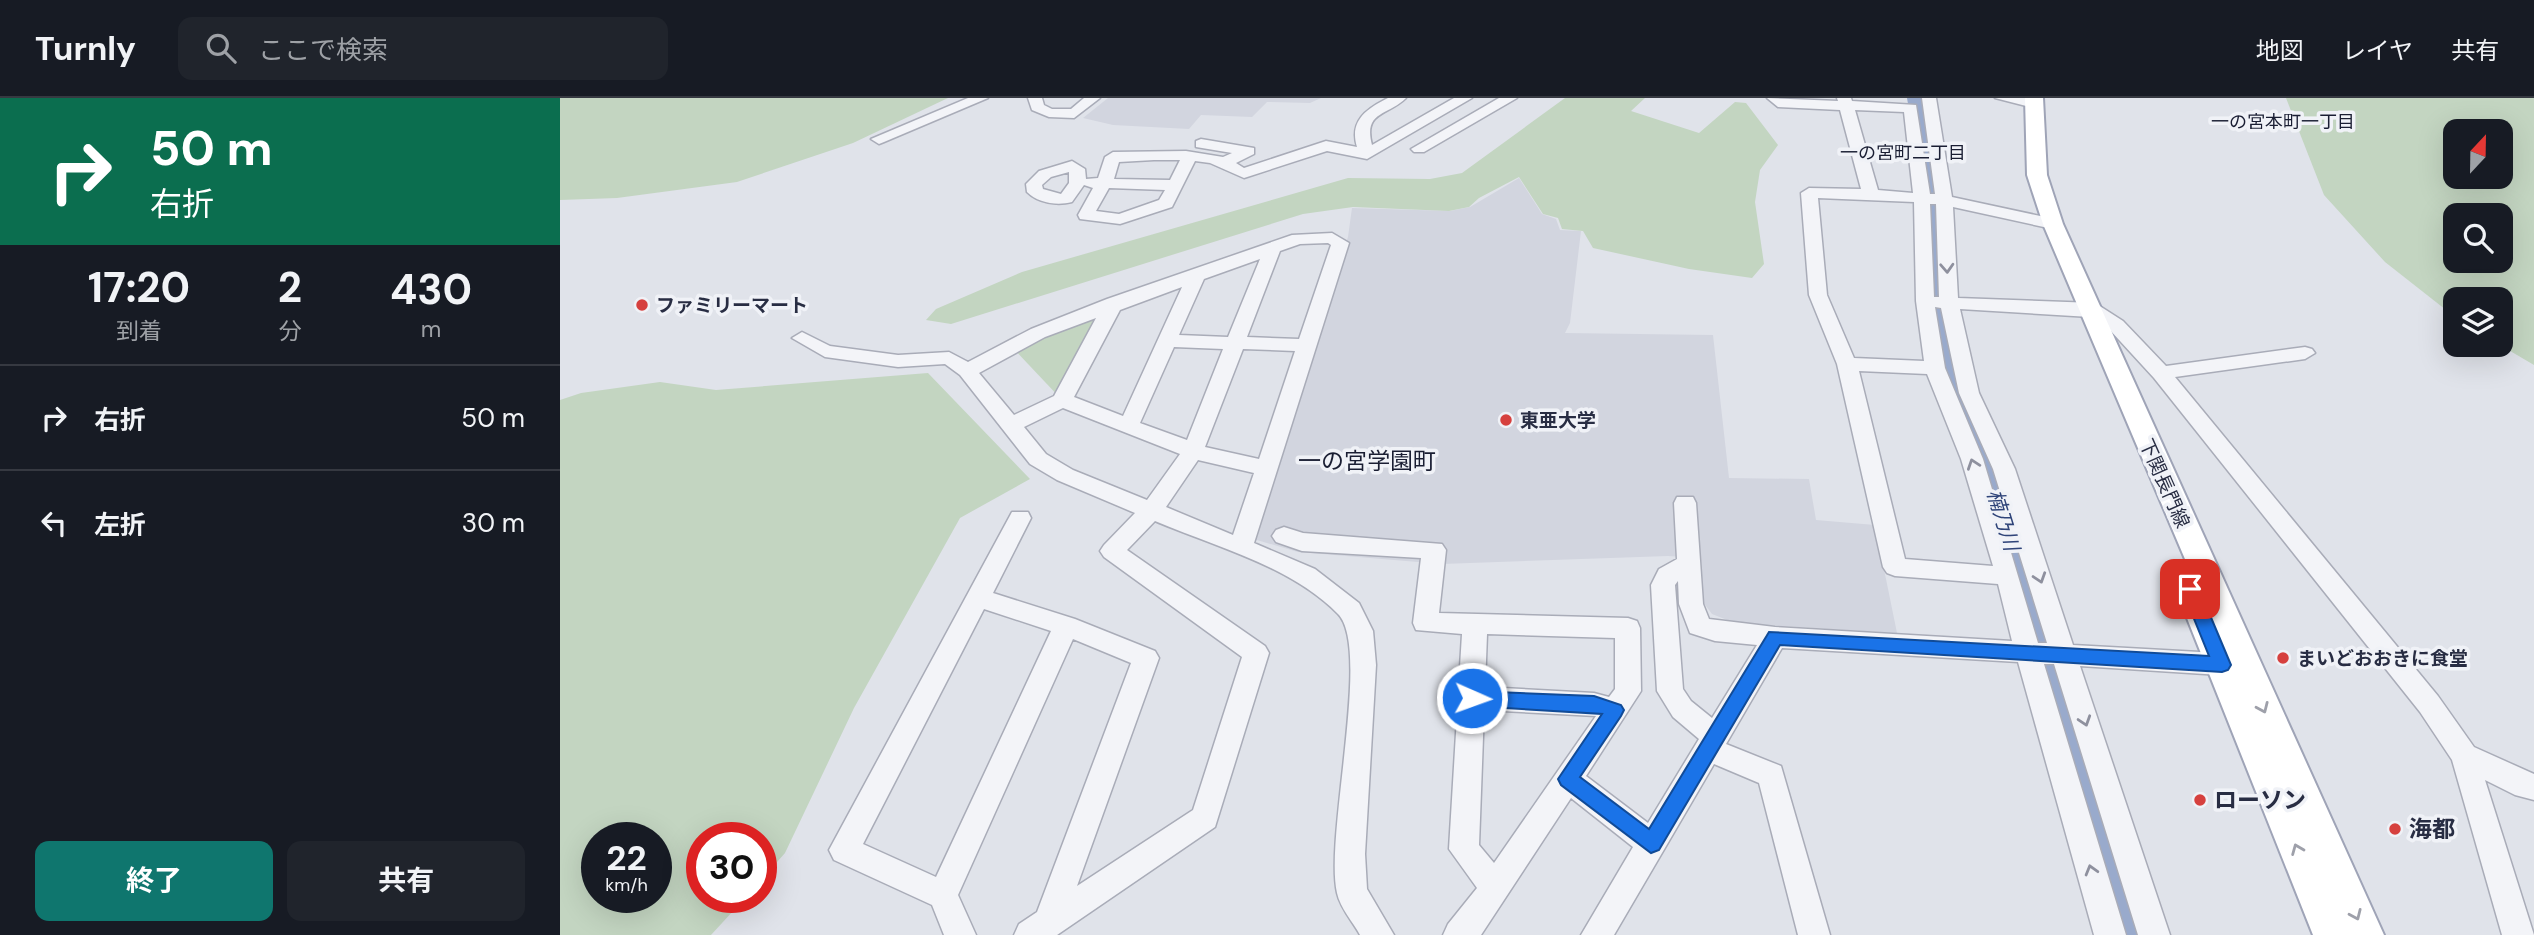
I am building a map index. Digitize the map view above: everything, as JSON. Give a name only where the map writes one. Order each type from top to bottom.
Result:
[{"type":"main road","name":"下関長門線","points":[[2022,100],[2046,222],[2233,665],[2332,935]]},
{"type":"main road","name":"下関長門線","points":[[2233,665],[2365,935]]},
{"type":"street","points":[[879,139],[981,98]]},
{"type":"street","points":[[1035,98],[1037,107],[1049,113],[1074,114],[1093,98]]},
{"type":"street","points":[[1367,154],[1361,129],[1366,117],[1399,98]]},
{"type":"street","points":[[1189,158],[1166,203],[1120,219],[1086,215],[1104,183],[1113,157],[1189,158],[1223,163],[1233,170],[1252,173],[1326,146],[1367,154],[1465,98]]},
{"type":"street","points":[[1419,149],[1510,98]]},
{"type":"street","points":[[1774,98],[1777,103],[1845,102],[1911,108],[1922,198],[1925,301],[1935,368],[1972,460],[2008,576],[2047,655],[2154,935]]},
{"type":"street","points":[[1929,98],[1944,200],[1949,303],[1969,393],[2004,469],[2110,935]]},
{"type":"street","points":[[1845,102],[1871,194]]},
{"type":"street","points":[[1139,157],[1146,143],[1208,145],[1249,151],[1223,163]]},
{"type":"street","points":[[1077,183],[1175,185]]},
{"type":"street","points":[[2008,576],[1895,567],[1847,364],[1818,295],[1809,193],[1871,194],[1944,200],[2046,222]]},
{"type":"street","points":[[967,371],[1038,333],[1273,247],[1298,239],[1332,238],[1340,243],[1241,547]]},
{"type":"street","points":[[1040,928],[1205,818],[1256,653],[1112,551],[1152,510],[1193,451],[1273,247]]},
{"type":"street","points":[[1129,425],[1196,274]]},
{"type":"street","points":[[1925,301],[2084,309],[2116,325],[2161,373],[2429,704],[2464,756],[2518,935]]},
{"type":"street","points":[[1011,425],[1062,400],[1114,303]]},
{"type":"street","points":[[802,338],[825,351],[898,361],[949,358],[967,371],[1038,459],[1065,475],[1307,575],[1332,592],[1350,610],[1360,631],[1363,664],[1350,854],[1352,893],[1374,934]]},
{"type":"street","points":[[1167,341],[1301,345]]},
{"type":"street","points":[[2161,373],[2305,353]]},
{"type":"street","points":[[1847,364],[1935,368]]},
{"type":"street","points":[[1062,400],[1193,451],[1267,469]]},
{"type":"street","points":[[1685,503],[1691,604],[1699,626],[1775,638],[2233,665]]},
{"type":"street","points":[[960,935],[943,895],[844,850],[1020,518]]},
{"type":"street","points":[[1284,536],[1302,542],[1434,550],[1424,623],[1628,628],[1628,691],[1466,930],[1459,935]]},
{"type":"street","points":[[1688,564],[1667,576],[1663,585],[1670,691],[1682,709],[1712,742],[1771,775],[1814,935]]},
{"type":"street","points":[[979,598],[1066,626],[1146,658],[1040,928]]},
{"type":"street","points":[[1475,625],[1464,849],[1495,887]]},
{"type":"street","points":[[943,895],[1066,626]]},
{"type":"street","points":[[1597,935],[1775,638]]},
{"type":"street","points":[[1472,698],[1594,704],[1615,710]]},
{"type":"street","points":[[2464,756],[2525,786],[2534,786]]},
{"type":"street","points":[[1568,779],[1651,843]]},
{"type":"shaded area","points":[[1108,98],[1321,98],[1310,103],[1267,102],[1252,117],[1201,115],[1189,129],[1113,125],[1083,118]]},
{"type":"shaded area","name":"東亜大学","points":[[1519,178],[1542,214],[1556,219],[1560,230],[1581,231],[1570,323],[1565,333],[1713,335],[1729,478],[1809,479],[1816,520],[1875,525],[1897,633],[1735,623],[1712,614],[1703,602],[1701,558],[1668,556],[1442,564],[1298,552],[1250,538],[1348,237],[1352,208],[1450,211],[1470,207]]},
{"type":"green space","points":[[560,98],[948,98],[853,143],[737,182],[617,198],[560,200]]},
{"type":"green space","points":[[1565,98],[1645,98],[1631,111],[1699,133],[1735,102],[1746,103],[1778,145],[1760,170],[1755,202],[1764,264],[1752,278],[1689,269],[1593,248],[1583,231],[1562,229],[1558,218],[1543,214],[1519,177],[1479,198],[1469,207],[1449,211],[1353,207],[1303,214],[951,324],[926,320],[936,309],[1022,272],[1348,178],[1430,179],[1462,173]]},
{"type":"green space","points":[[2286,98],[2534,98],[2534,365],[2513,353],[2513,287],[2443,287],[2443,308],[2385,262],[2324,195]]},
{"type":"green space","points":[[1114,303],[1062,400],[1012,347]]},
{"type":"green space","points":[[928,373],[1030,479],[960,518],[854,708],[785,853],[777,862],[777,822],[686,822],[686,913],[731,913],[711,935],[560,935],[560,400],[581,393],[660,382],[716,390]]},
{"type":"waterway","name":"楠乃川","points":[[1916,98],[1927,162],[1939,323],[1947,367],[1959,401],[1980,444],[2132,935]]},
{"type":"place","name":"ファミリーマート","points":[[642,305]]},
{"type":"place","name":"東亜大学","points":[[1506,420]]},
{"type":"place","name":"まいどおおきに食堂","points":[[2283,658]]},
{"type":"place","name":"ローソン","points":[[2200,800]]},
{"type":"place","name":"海都","points":[[2395,829]]},
{"type":"district","name":"一の宮本町一丁目","points":[[2283,122]]},
{"type":"district","name":"一の宮町二丁目","points":[[1903,153]]},
{"type":"district","name":"一の宮学園町","points":[[1367,461]]},
{"type":"route","points":[[1472,698],[1594,704],[1615,710],[1568,779],[1651,843],[1775,638],[2222,665],[2190,589]]}]
